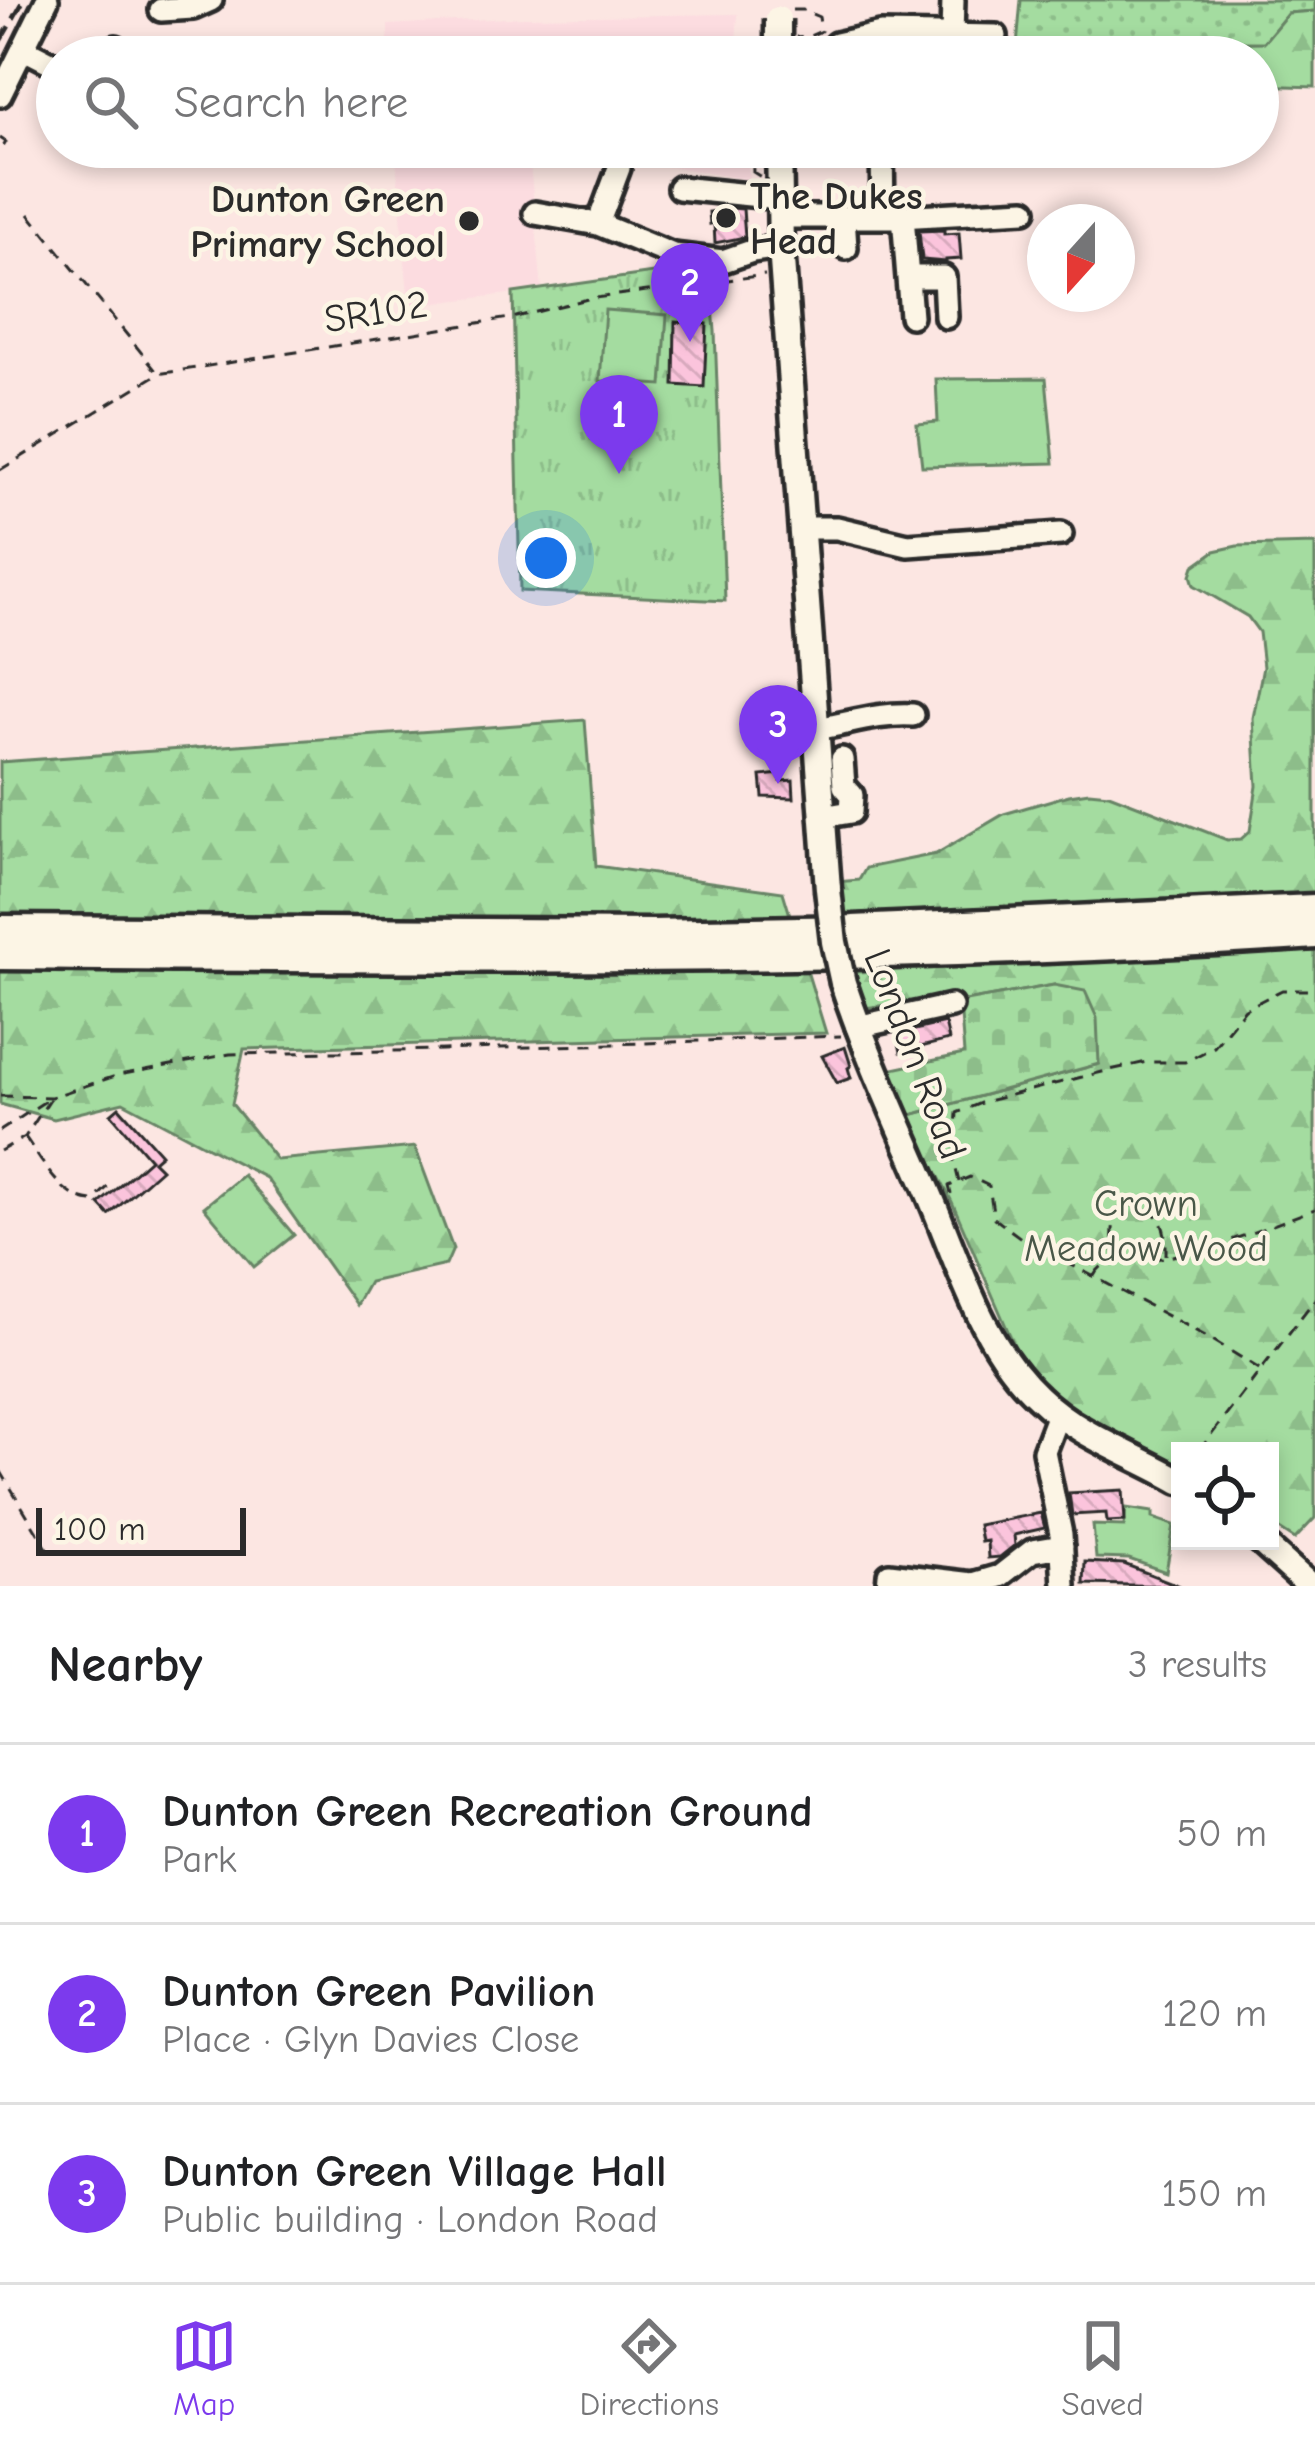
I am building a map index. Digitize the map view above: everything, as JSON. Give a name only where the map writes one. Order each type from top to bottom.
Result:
[{"type":"highway","points":[[0,931],[652,935],[873,931],[1315,910]]},
{"type":"highway","points":[[0,954],[861,955],[1315,933]]},
{"type":"main road","name":"London Road","points":[[779,168],[814,729],[834,942],[843,983],[973,1298],[1003,1355],[1018,1377],[1058,1414],[1171,1476]]},
{"type":"main road","points":[[1270,1550],[1310,1586]]},
{"type":"street","points":[[0,95],[47,0]]},
{"type":"street","points":[[161,10],[193,8],[211,0]]},
{"type":"street","points":[[952,34],[953,0]]},
{"type":"street","points":[[875,36],[996,36]]},
{"type":"street","points":[[24,49],[36,55]]},
{"type":"street","points":[[598,224],[619,168]]},
{"type":"street","points":[[885,168],[908,277],[911,316]]},
{"type":"street","points":[[679,188],[844,217],[1025,210]]},
{"type":"street","points":[[535,214],[598,224],[673,255],[723,261],[781,247]]},
{"type":"street","points":[[844,217],[846,248]]},
{"type":"street","points":[[908,277],[944,277],[946,317]]},
{"type":"street","points":[[801,528],[837,528],[908,545],[1061,534]]},
{"type":"street","points":[[814,729],[860,718],[913,716]]},
{"type":"street","points":[[822,817],[851,812],[852,795],[844,786],[842,759]]},
{"type":"street","points":[[859,1031],[951,1006]]},
{"type":"street","points":[[1058,1414],[1044,1451],[1062,1546],[1064,1586]]},
{"type":"street","points":[[887,1586],[889,1574],[983,1582],[1032,1551],[1062,1546]]},
{"type":"path","points":[[777,31],[802,10],[819,17],[821,31],[812,36]]},
{"type":"path","points":[[0,138],[6,142],[0,152]]},
{"type":"path","points":[[29,214],[158,374]]},
{"type":"path","name":"SR102","points":[[0,470],[158,374],[516,317],[588,299],[785,274]]},
{"type":"path","points":[[958,1182],[954,1160],[957,1113],[1110,1070],[1147,1062],[1185,1062],[1214,1047],[1245,1009],[1282,990],[1315,990]]},
{"type":"path","points":[[0,1132],[51,1097],[119,1075],[230,1054],[466,1049],[859,1031]]},
{"type":"path","points":[[0,1096],[51,1097]]},
{"type":"path","points":[[0,1151],[25,1137],[51,1097]]},
{"type":"path","points":[[25,1137],[53,1177],[82,1201],[93,1201],[113,1182]]},
{"type":"path","points":[[936,1209],[952,1202],[950,1186],[958,1182],[970,1178],[989,1186],[994,1218],[1021,1238],[1261,1370]]},
{"type":"path","points":[[1115,1260],[1112,1233],[1122,1204],[1142,1205],[1157,1214],[1167,1236],[1166,1257]]},
{"type":"path","points":[[1094,1276],[1099,1267],[1115,1260],[1201,1251],[1315,1209]]},
{"type":"path","points":[[1205,1442],[1315,1299]]},
{"type":"path","points":[[0,1470],[54,1560]]},
{"type":"shaded area","points":[[738,14],[736,36],[388,36],[388,25],[524,17]]},
{"type":"shaded area","name":"Dunton Green Primary School","points":[[397,168],[530,168],[542,290],[409,306]]},
{"type":"shaded area","points":[[679,168],[748,168],[749,180]]},
{"type":"green space","points":[[1021,0],[1315,0],[1315,11],[1288,13],[1270,36],[1018,36]]},
{"type":"green space","points":[[1315,11],[1315,87],[1279,86],[1279,36],[1269,36],[1288,13]]},
{"type":"green space","points":[[674,270],[706,275],[711,284],[725,601],[520,591],[513,293]]},
{"type":"green space","points":[[605,310],[667,315],[662,385],[600,381]]},
{"type":"green space","points":[[1046,378],[1054,463],[922,466],[917,424],[938,422],[936,379]]},
{"type":"green space","points":[[1315,544],[1315,893],[840,915],[835,882],[859,880],[866,868],[936,854],[1004,814],[1069,795],[1109,794],[1227,840],[1241,839],[1250,831],[1257,786],[1253,718],[1263,667],[1259,632],[1248,617],[1194,585],[1191,575],[1194,566],[1215,551]]},
{"type":"green space","points":[[585,720],[596,866],[783,892],[826,1033],[244,1049],[232,1104],[277,1160],[415,1147],[453,1249],[446,1265],[369,1282],[356,1305],[266,1178],[123,1102],[54,1119],[0,1104],[0,762]]},
{"type":"green space","name":"Crown Meadow Wood","points":[[1315,951],[1315,1518],[1295,1539],[1279,1529],[1279,1442],[1171,1442],[1171,1463],[1122,1441],[1053,1396],[1018,1354],[952,1202],[907,1116],[1099,1064],[1054,985],[960,1002],[947,996],[865,1008],[856,972]]},
{"type":"green space","points":[[1054,985],[1085,991],[1097,1018],[1099,1064],[907,1116],[888,1070],[964,1054],[960,1002]]},
{"type":"green space","points":[[243,1175],[294,1235],[254,1267],[204,1207]]},
{"type":"green space","points":[[1126,1508],[1153,1512],[1153,1518],[1171,1524],[1166,1572],[1129,1559],[1096,1558],[1093,1525],[1124,1526]]},
{"type":"building","name":"The Dukes Head","points":[[719,207],[743,209],[745,237],[715,243],[709,212]]},
{"type":"building","points":[[944,230],[944,234],[959,233],[961,259],[922,260],[919,231]]},
{"type":"building","points":[[675,322],[707,324],[704,387],[674,385]]},
{"type":"building","points":[[781,774],[781,781],[793,780],[794,798],[763,797],[761,776]]},
{"type":"building","points":[[945,1023],[949,1040],[901,1052],[897,1034]]},
{"type":"building","points":[[845,1047],[851,1078],[837,1083],[822,1056]]},
{"type":"building","points":[[119,1107],[161,1154],[153,1161],[161,1169],[109,1215],[99,1204],[150,1159],[111,1114]]},
{"type":"building","points":[[1123,1490],[1125,1521],[1107,1522],[1106,1513],[1072,1515],[1069,1493]]},
{"type":"building","points":[[1041,1513],[1045,1528],[1014,1535],[1015,1545],[1000,1557],[988,1558],[987,1541],[981,1542],[978,1525]]},
{"type":"building","points":[[1085,1562],[1124,1564],[1180,1586],[1084,1584]]},
{"type":"railway","points":[[0,42],[24,0]]},
{"type":"place","name":"The Dukes Head","points":[[726,218]]},
{"type":"place","name":"Dunton Green Primary School","points":[[469,221]]},
{"type":"place","name":"Dunton Green Pavilion","points":[[690,342]]},
{"type":"place","name":"Dunton Green Recreation Ground","points":[[619,474]]},
{"type":"place","name":"Dunton Green Village Hall","points":[[778,784]]}]
